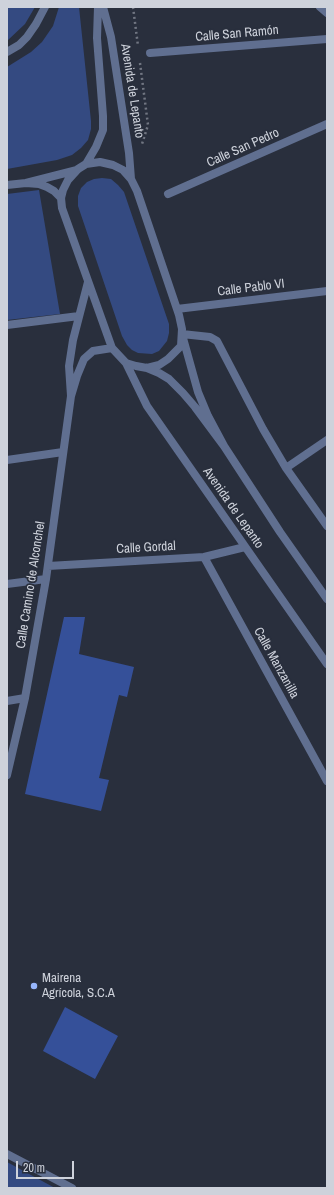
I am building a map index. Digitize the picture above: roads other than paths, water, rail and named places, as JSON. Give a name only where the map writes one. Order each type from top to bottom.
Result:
[{"type":"street","points":[[7,52],[19,45],[27,36],[36,24],[45,7]]},
{"type":"street","name":"Avenida de Lepanto","points":[[86,164],[96,147],[102,130],[103,116],[97,38],[98,7]]},
{"type":"street","name":"Avenida de Lepanto","points":[[103,7],[112,44],[129,153],[131,179]]},
{"type":"street","points":[[320,7],[327,13]]},
{"type":"street","name":"Calle San Ramón","points":[[150,53],[327,39]]},
{"type":"street","name":"Calle San Pedro","points":[[168,194],[327,124]]},
{"type":"street","name":"Avenida de Lepanto","points":[[224,446],[208,416],[198,392],[182,335],[177,309],[137,191],[131,179],[123,170],[113,165],[100,162],[86,164],[78,169],[68,180],[62,190],[62,208],[112,348],[126,363],[147,406],[327,664]]},
{"type":"street","points":[[7,185],[26,183],[78,169]]},
{"type":"street","points":[[26,183],[39,184],[47,187],[61,198]]},
{"type":"street","points":[[71,396],[69,366],[73,340],[88,282]]},
{"type":"street","name":"Calle Pablo VI","points":[[177,309],[327,291]]},
{"type":"street","points":[[7,325],[79,316]]},
{"type":"street","points":[[147,368],[159,365],[168,359],[181,346],[182,335],[210,337],[217,341],[263,429],[286,468],[327,526]]},
{"type":"street","points":[[71,396],[84,359],[93,351],[112,348]]},
{"type":"street","name":"Avenida de Lepanto","points":[[126,363],[147,368],[169,379],[183,393],[224,446],[280,532],[327,599]]},
{"type":"street","name":"Calle Camino de Alconchel","points":[[7,775],[25,698],[46,579],[71,396]]},
{"type":"street","points":[[286,468],[327,440]]},
{"type":"street","points":[[7,460],[63,452]]},
{"type":"street","name":"Calle Gordal","points":[[48,566],[204,557],[245,547]]},
{"type":"street","name":"Calle Manzanilla","points":[[204,557],[327,781]]},
{"type":"street","points":[[7,584],[46,579]]},
{"type":"street","points":[[7,701],[25,698]]},
{"type":"street","points":[[7,1154],[72,1188]]},
{"type":"place","name":"Mairena Agrícola, S.C.A","points":[[34,986]]}]
